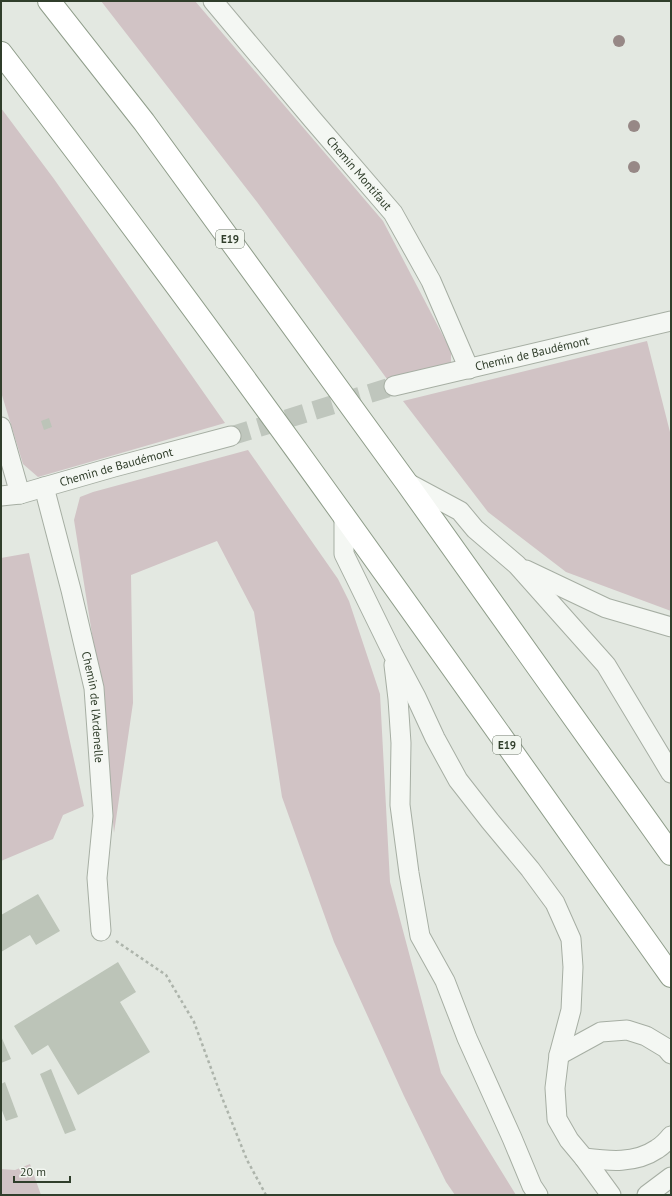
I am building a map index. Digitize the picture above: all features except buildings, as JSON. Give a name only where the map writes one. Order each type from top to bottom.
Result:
[{"type":"highway","name":"E19","points":[[49,1],[144,122],[406,482],[671,854]]},
{"type":"highway","name":"E19","points":[[1,53],[91,169],[344,514],[671,976]]},
{"type":"street","name":"Chemin Montifaut","points":[[213,1],[393,212],[431,281],[469,369]]},
{"type":"street","name":"Chemin de Baudémont","points":[[394,386],[671,320]]},
{"type":"street","points":[[1,427],[20,494]]},
{"type":"street","name":"Chemin de Baudémont","points":[[1,496],[20,494],[44,488],[114,467],[231,436]]},
{"type":"street","points":[[406,482],[460,511],[474,529],[517,565],[606,665],[671,773]]},
{"type":"street","name":"Chemin de l'Ardenelle","points":[[44,488],[94,688],[103,816],[97,878],[101,931]]},
{"type":"street","points":[[344,514],[344,554],[435,738],[458,780],[530,869],[555,903],[571,938],[573,967],[571,1010],[559,1055],[555,1088],[557,1119],[569,1140],[611,1195]]},
{"type":"street","points":[[517,565],[606,608],[671,627]]},
{"type":"street","points":[[393,654],[401,744],[400,805],[409,874],[420,936],[445,981],[467,1038],[532,1186],[538,1195]]},
{"type":"street","points":[[559,1055],[601,1032],[627,1030],[646,1036],[666,1048],[671,1054]]},
{"type":"street","points":[[584,1158],[618,1161],[638,1159],[658,1149],[671,1136]]},
{"type":"street","points":[[647,1195],[671,1177]]},
{"type":"path","points":[[101,931],[166,976],[194,1022],[247,1160],[266,1195]]},
{"type":"shaded area","points":[[101,1],[195,1],[383,221],[451,351],[451,363],[387,379],[257,202]]},
{"type":"shaded area","points":[[1,108],[54,179],[225,423],[38,477],[23,464],[1,392]]},
{"type":"shaded area","points":[[647,341],[671,436],[671,611],[566,572],[488,512],[403,401]]},
{"type":"shaded area","points":[[248,450],[338,579],[349,601],[380,694],[390,882],[441,1073],[516,1195],[455,1195],[446,1182],[404,1096],[334,942],[282,797],[254,612],[217,541],[131,575],[133,703],[114,833],[101,691],[74,520],[80,497],[93,492]]},
{"type":"shaded area","points":[[29,553],[84,806],[63,815],[53,839],[1,861],[1,558]]},
{"type":"shaded area","points":[[30,1164],[41,1195],[1,1195],[1,1169],[15,1170]]},
{"type":"tunnel","points":[[231,436],[394,386]]}]
